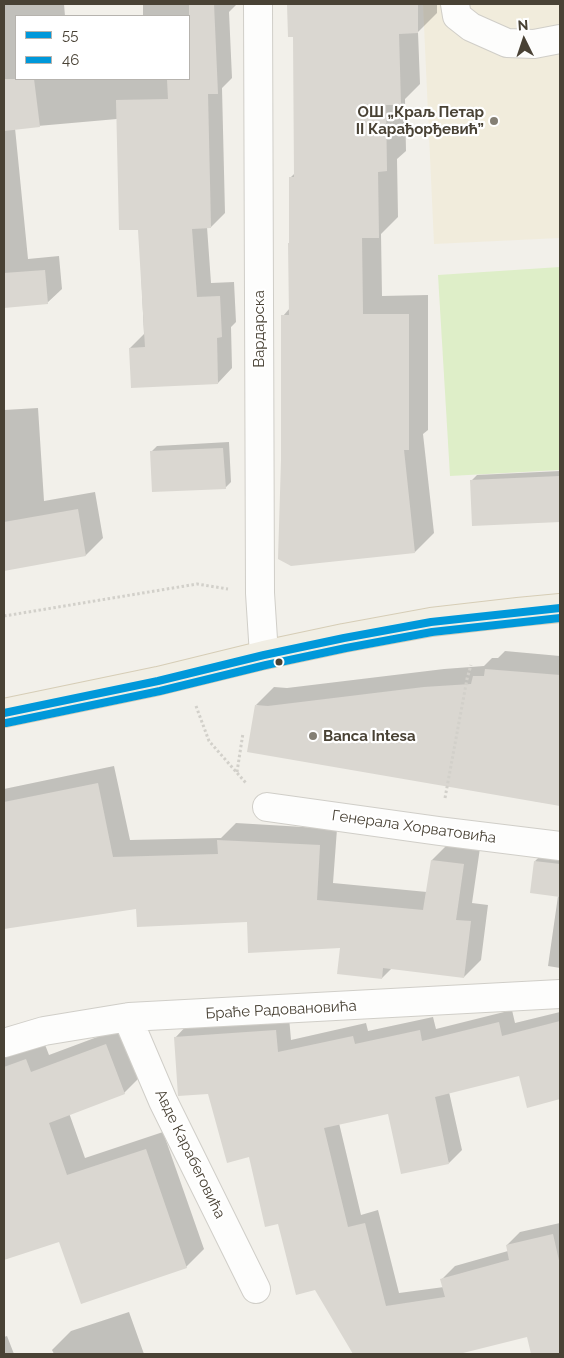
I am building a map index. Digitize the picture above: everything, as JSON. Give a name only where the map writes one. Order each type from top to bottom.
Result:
[{"type":"main road","points":[[4,713],[184,675],[344,638],[431,622],[560,608]]},
{"type":"street","name":"Вардарска","points":[[258,4],[260,593],[264,655]]},
{"type":"street","points":[[455,4],[457,16],[471,27],[507,43],[534,44],[560,39]]},
{"type":"street","name":"Генерала Хорватовића","points":[[267,807],[560,846]]},
{"type":"street","name":"Браће Радовановића","points":[[4,1043],[44,1031],[129,1017],[560,994]]},
{"type":"street","name":"Авде Карабеговића","points":[[129,1017],[133,1032],[163,1101],[256,1289]]},
{"type":"path","points":[[4,616],[197,584],[260,593]]},
{"type":"path","points":[[445,796],[471,665]]},
{"type":"path","points":[[184,675],[209,741],[249,786]]},
{"type":"path","points":[[237,772],[243,733]]},
{"type":"shaded area","name":"ОШ „Краљ Петар II Карађорђевић”","points":[[423,4],[560,4],[560,238],[434,244]]},
{"type":"green space","points":[[560,267],[560,470],[450,476],[438,275]]},
{"type":"building","points":[[189,4],[214,4],[218,94],[208,94],[211,228],[192,229],[197,297],[220,296],[222,337],[217,338],[218,384],[131,388],[129,348],[145,347],[138,230],[119,230],[116,100],[168,99],[167,80],[190,80]]},
{"type":"building","points":[[287,4],[418,4],[418,33],[399,34],[401,105],[386,105],[387,171],[378,172],[379,238],[362,238],[363,314],[409,314],[409,450],[404,450],[415,553],[291,566],[278,559],[281,460],[281,315],[289,315],[289,177],[294,177],[293,37],[288,37]]},
{"type":"building","points":[[4,79],[34,80],[40,127],[4,131]]},
{"type":"building","points":[[45,270],[48,304],[4,308],[4,273]]},
{"type":"building","points":[[223,448],[226,489],[152,492],[150,451]]},
{"type":"building","points":[[560,476],[560,522],[472,526],[470,480]]},
{"type":"building","points":[[78,509],[86,556],[4,571],[4,522]]},
{"type":"building","points":[[485,669],[560,675],[560,806],[247,752],[255,705],[268,706],[424,687],[471,684],[473,676],[484,676]]},
{"type":"building","points":[[98,783],[113,857],[218,854],[217,840],[320,845],[317,900],[423,910],[431,860],[464,864],[456,920],[471,921],[464,978],[383,968],[382,979],[337,974],[340,948],[248,953],[247,922],[137,927],[136,909],[4,929],[4,802]]},
{"type":"building","points":[[534,861],[560,864],[560,897],[530,893]]},
{"type":"building","points":[[560,1021],[560,1099],[527,1108],[519,1076],[435,1097],[449,1164],[401,1174],[388,1114],[324,1128],[348,1227],[365,1223],[386,1306],[445,1297],[440,1279],[509,1260],[506,1245],[553,1234],[560,1265],[560,1354],[531,1354],[527,1337],[459,1354],[353,1354],[315,1290],[296,1295],[278,1224],[265,1227],[249,1157],[227,1163],[208,1094],[178,1096],[174,1037],[276,1030],[278,1052],[353,1036],[355,1044],[420,1030],[422,1041],[499,1022],[502,1036]]},
{"type":"building","points":[[106,1044],[125,1094],[49,1123],[67,1175],[146,1149],[187,1268],[81,1304],[59,1242],[4,1260],[4,1067],[26,1059],[31,1072]]},
{"type":"transit line","name":"55","points":[[4,713],[158,681],[344,638],[431,622],[560,608]]},
{"type":"transit line","name":"46","points":[[6,723],[160,691],[346,648],[432,632],[560,618]]},
{"type":"place","name":"ОШ „Краљ Петар II Карађорђевић”","points":[[494,121]]},
{"type":"place","name":"Banca Intesa","points":[[313,736]]}]
